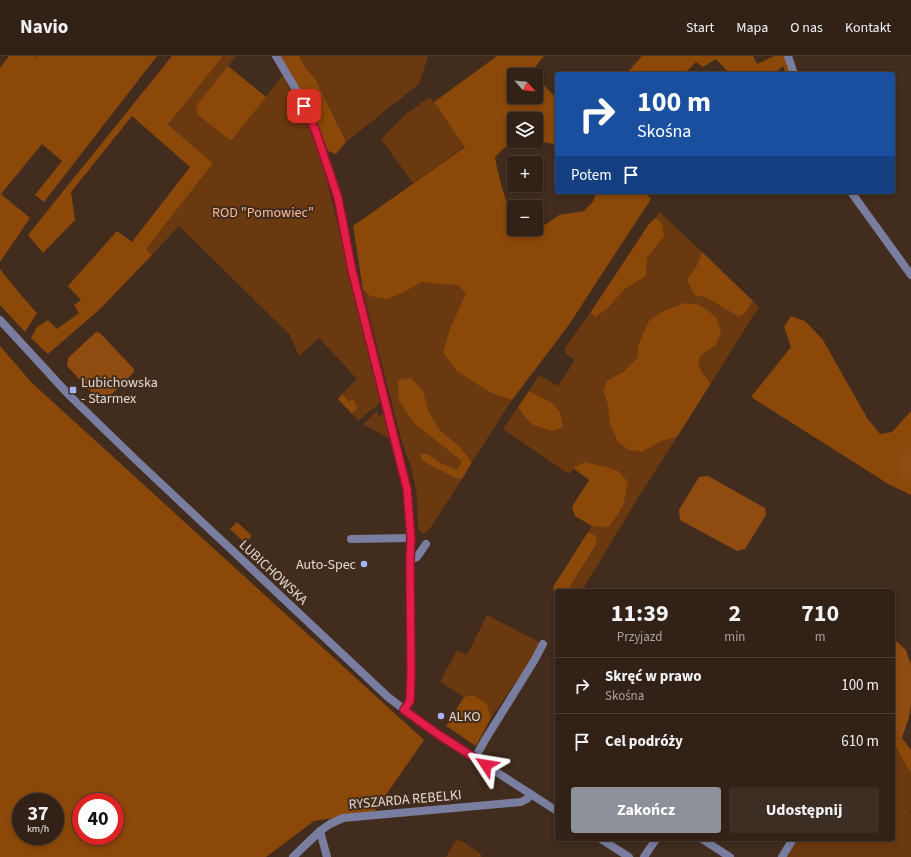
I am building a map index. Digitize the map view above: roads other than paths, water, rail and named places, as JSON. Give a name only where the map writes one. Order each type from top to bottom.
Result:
[{"type":"street","points":[[276,56],[298,93],[316,132],[338,198],[352,270],[407,489],[411,538],[410,701],[404,710]]},
{"type":"street","points":[[788,56],[793,72]]},
{"type":"street","points":[[852,194],[911,275]]},
{"type":"street","name":"LUBICHOWSKA","points":[[0,320],[68,395],[388,697],[439,735],[555,810]]},
{"type":"street","points":[[351,539],[411,538]]},
{"type":"street","points":[[410,560],[417,557],[426,544]]},
{"type":"street","points":[[475,758],[543,644]]},
{"type":"street","name":"RYSZARDA REBELKI","points":[[293,857],[320,831],[343,818],[521,802],[527,799],[531,794]]},
{"type":"street","points":[[320,831],[327,857]]},
{"type":"street","points":[[603,841],[618,854],[629,857]]},
{"type":"street","points":[[644,857],[655,841]]},
{"type":"street","points":[[711,841],[730,857]]},
{"type":"street","points":[[782,857],[791,841]]},
{"type":"place","name":"Lubichowska - Starmex","points":[[73,390]]},
{"type":"place","name":"Auto-Spec","points":[[364,564]]},
{"type":"place","name":"ALKO","points":[[441,716]]},
{"type":"park label","name":"ROD \"Pomowiec\"","points":[[263,212]]}]
